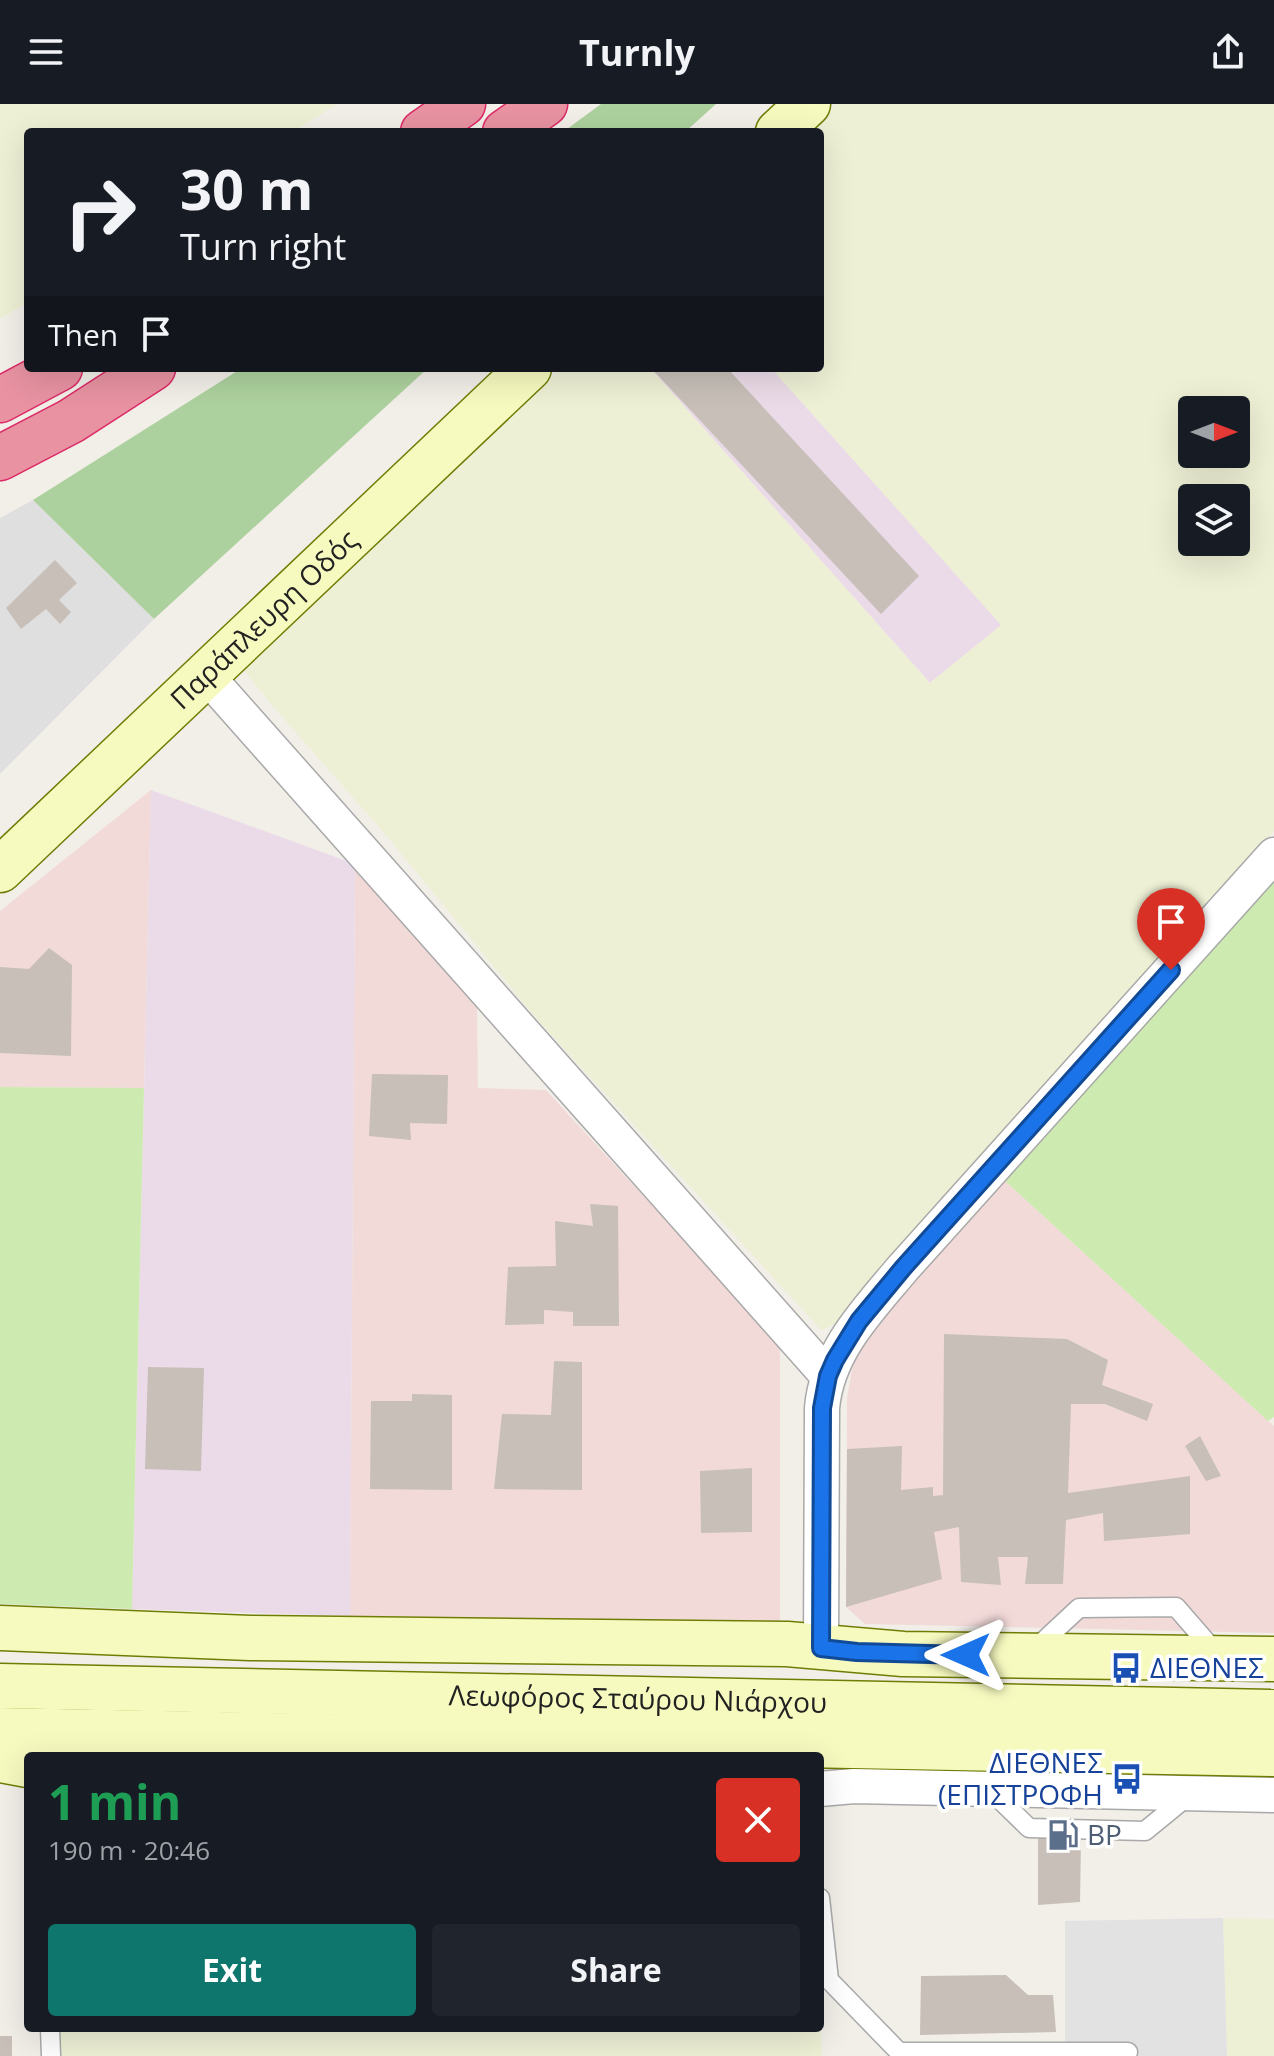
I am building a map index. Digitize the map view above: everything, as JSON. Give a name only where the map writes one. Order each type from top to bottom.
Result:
[{"type":"highway","points":[[429,128],[463,104]]},
{"type":"highway","points":[[511,128],[545,104]]},
{"type":"highway","points":[[0,400],[52,372]]},
{"type":"highway","points":[[0,458],[71,421],[147,372]]},
{"type":"main road","points":[[782,128],[808,104]]},
{"type":"main road","name":"Παράπλευρη Οδός","points":[[0,870],[525,372]]},
{"type":"main road","points":[[0,1628],[250,1638],[787,1644],[903,1654],[1274,1659]]},
{"type":"main road","points":[[770,1701],[810,1668],[821,1648]]},
{"type":"main road","name":"Λεωφόρος Σταύρου Νιάρχου","points":[[0,1686],[1274,1712]]},
{"type":"main road","name":"Λεωφόρος Σταύρου Νιάρχου","points":[[0,1730],[684,1749],[1274,1754]]},
{"type":"main road","points":[[0,1760],[24,1767]]},
{"type":"street","points":[[206,675],[828,1376]]},
{"type":"street","points":[[821,1648],[822,1408],[828,1376],[851,1333],[903,1268],[1274,855]]},
{"type":"street","points":[[0,1777],[24,1769]]},
{"type":"street","points":[[824,1789],[854,1786],[1274,1795]]},
{"type":"lane","points":[[824,1934],[829,1980],[899,2052],[1128,2052]]},
{"type":"lane","points":[[50,2032],[51,2056]]},
{"type":"shaded area","points":[[654,372],[775,372],[1002,625],[930,683]]},
{"type":"shaded area","points":[[33,500],[154,619],[0,774],[0,518]]},
{"type":"shaded area","points":[[151,790],[144,1088],[0,1087],[0,911]]},
{"type":"shaded area","points":[[151,790],[355,864],[350,1616],[132,1609]]},
{"type":"shaded area","points":[[355,864],[477,1005],[478,1088],[546,1090],[780,1345],[780,1624],[350,1616]]},
{"type":"shaded area","points":[[1004,1180],[1274,1426],[1274,1633],[865,1624],[846,1607],[847,1398],[852,1369],[865,1340],[880,1318]]},
{"type":"shaded area","points":[[1223,1918],[1227,2056],[1065,2056],[1065,1921]]},
{"type":"green space","points":[[0,104],[337,104],[299,128],[24,128],[24,304],[0,319]]},
{"type":"green space","points":[[601,104],[716,104],[689,128],[568,128]]},
{"type":"green space","points":[[835,104],[1274,104],[1274,831],[842,1321],[821,1330],[536,1018],[385,834],[241,667],[558,372],[654,372],[930,683],[1001,625],[775,372],[824,372],[824,128],[811,128]]},
{"type":"green space","points":[[236,372],[424,372],[154,619],[33,500]]},
{"type":"green space","points":[[1274,880],[1274,1417],[1268,1421],[1004,1180]]},
{"type":"green space","points":[[0,1087],[144,1088],[132,1609],[0,1604]]},
{"type":"green space","points":[[1223,1918],[1274,1919],[1274,2056],[1227,2056]]},
{"type":"green space","points":[[61,2032],[821,2032],[822,2056],[61,2056]]},
{"type":"building","points":[[655,372],[731,372],[919,576],[881,614]]},
{"type":"building","points":[[55,560],[77,583],[59,600],[71,612],[60,624],[46,609],[21,629],[6,608]]},
{"type":"building","points":[[49,948],[72,965],[71,1056],[0,1053],[0,967],[29,969]]},
{"type":"building","points":[[372,1074],[448,1075],[447,1124],[410,1123],[411,1140],[369,1136]]},
{"type":"building","points":[[590,1204],[618,1206],[619,1326],[573,1326],[573,1312],[544,1310],[544,1324],[505,1325],[508,1267],[556,1266],[555,1221],[593,1226]]},
{"type":"building","points":[[944,1334],[1067,1339],[1108,1360],[1102,1385],[1153,1404],[1147,1421],[1105,1404],[1071,1404],[1068,1493],[1190,1476],[1190,1534],[1104,1541],[1103,1513],[1066,1520],[1063,1584],[1025,1584],[1028,1557],[998,1557],[1001,1585],[961,1582],[959,1527],[934,1532],[942,1579],[846,1607],[847,1449],[902,1446],[901,1490],[933,1487],[933,1496],[943,1495]]},
{"type":"building","points":[[554,1361],[582,1362],[582,1490],[494,1489],[502,1414],[551,1415]]},
{"type":"building","points":[[148,1367],[204,1368],[201,1471],[145,1469]]},
{"type":"building","points":[[412,1394],[452,1395],[452,1490],[370,1489],[371,1401],[412,1401]]},
{"type":"building","points":[[1200,1436],[1221,1476],[1206,1481],[1185,1446]]},
{"type":"building","points":[[752,1468],[752,1532],[701,1533],[700,1471]]},
{"type":"building","points":[[1038,1838],[1081,1838],[1080,1902],[1038,1905]]},
{"type":"building","points":[[1006,1975],[1028,1995],[1053,1995],[1056,2032],[920,2035],[921,1976]]},
{"type":"building","points":[[0,2036],[12,2036],[12,2056],[0,2056]]},
{"type":"place","name":"ΔΙΕΘΝΕΣ","points":[[1126,1668]]},
{"type":"place","name":"ΔΙΕΘΝΕΣ (ΕΠΙΣΤΡΟΦΗ","points":[[1127,1779]]},
{"type":"place","name":"BP","points":[[1063,1835]]},
{"type":"route","points":[[966,1655],[821,1648],[822,1408],[828,1376],[859,1321],[903,1268],[1171,970]]}]
